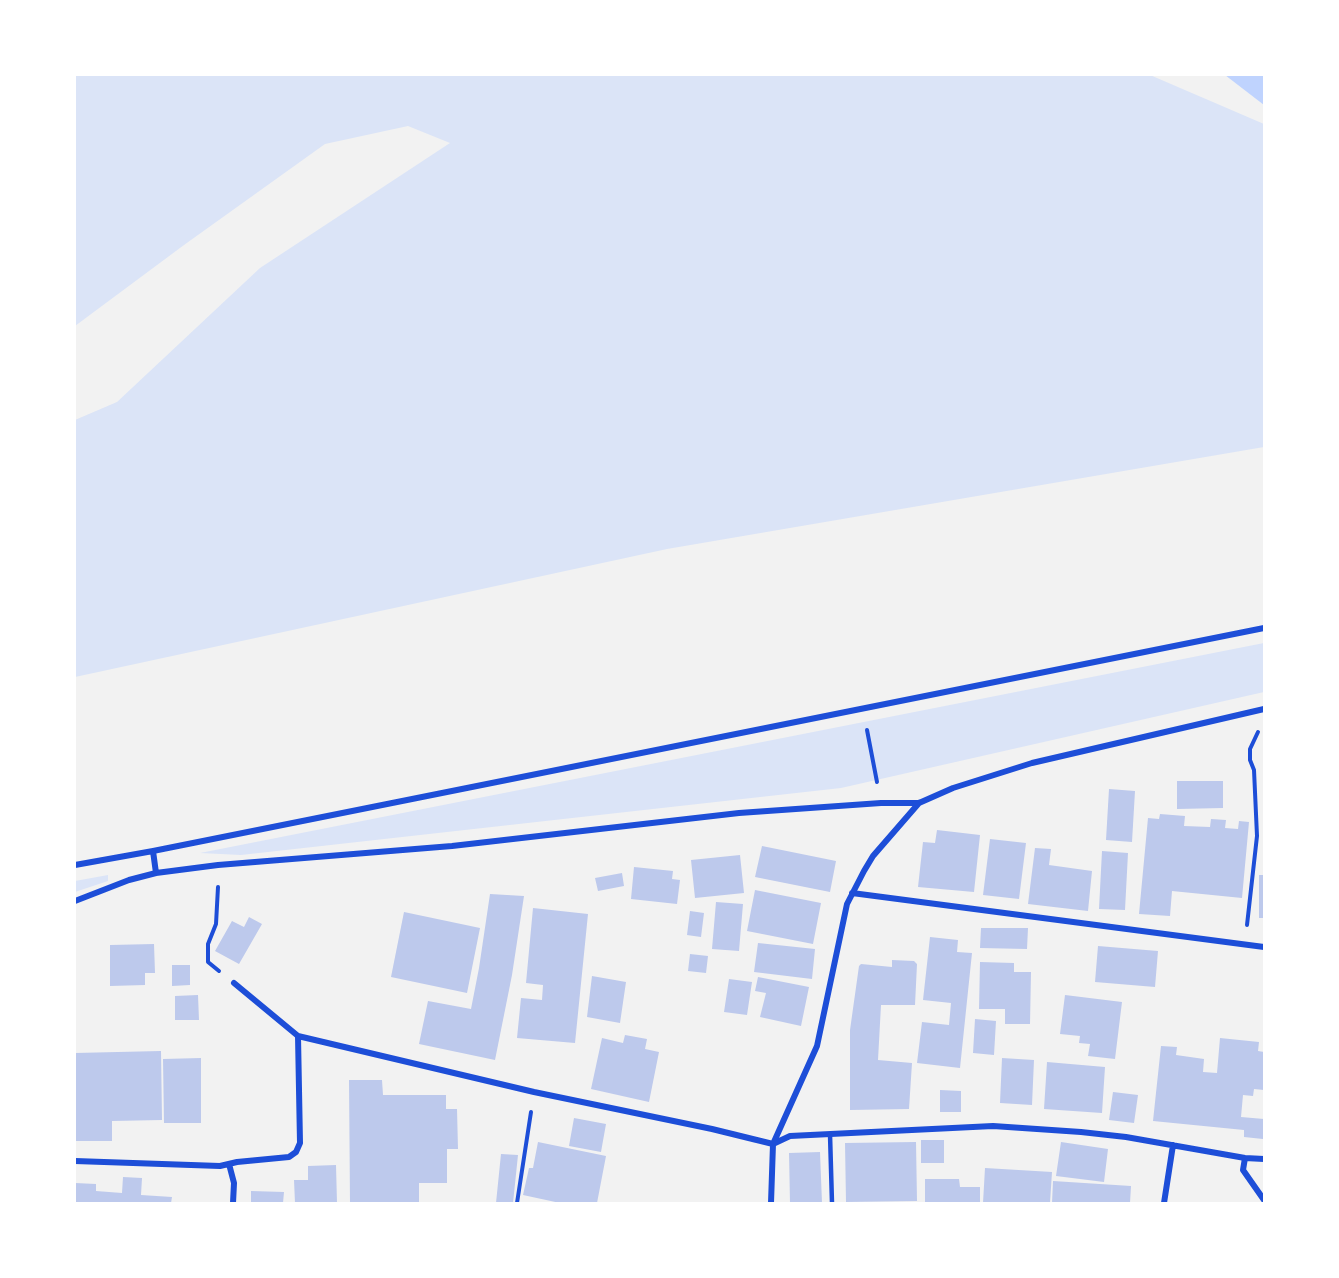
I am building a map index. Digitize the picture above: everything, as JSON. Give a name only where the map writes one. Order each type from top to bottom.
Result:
[{"type":"street","points":[[75,865],[1264,628]]},
{"type":"street","points":[[75,901],[129,880],[156,873],[218,865],[452,846],[739,813],[881,803],[919,803],[953,788],[1032,763],[1261,710]]},
{"type":"street","points":[[771,1203],[773,1144],[817,1047],[847,904],[873,856],[919,803]]},
{"type":"street","points":[[153,851],[156,873]]},
{"type":"street","points":[[852,893],[1264,947]]},
{"type":"street","points":[[234,983],[298,1036],[534,1092],[773,1144],[790,1136],[993,1126],[1103,1134],[1245,1158],[1264,1159]]},
{"type":"street","points":[[75,1161],[220,1166],[289,1157],[296,1152],[300,1143],[298,1036]]},
{"type":"street","points":[[1164,1203],[1173,1145]]},
{"type":"street","points":[[1245,1158],[1243,1170],[1264,1200]]},
{"type":"street","points":[[229,1164],[234,1183],[233,1203]]},
{"type":"lane","points":[[830,1134],[832,1203]]},
{"type":"path","points":[[863,709],[881,803]]},
{"type":"path","points":[[1245,944],[1257,836],[1254,770],[1250,760],[1250,749],[1261,725],[1261,710]]},
{"type":"path","points":[[218,865],[216,924],[208,944],[208,962],[234,983]]},
{"type":"path","points":[[517,1203],[534,1092]]},
{"type":"shaded area","points":[[75,75],[1150,75],[1264,124],[1264,447],[667,549],[75,677],[75,420],[117,402],[260,268],[450,143],[408,126],[325,144],[75,326]]},
{"type":"shaded area","points":[[1264,643],[1264,692],[841,788],[241,855],[200,853]]},
{"type":"shaded area","points":[[108,875],[108,881],[75,892],[75,881]]},
{"type":"water","points":[[1225,75],[1264,75],[1264,105]]},
{"type":"building","points":[[1177,781],[1223,781],[1223,808],[1177,809]]},
{"type":"building","points":[[1109,789],[1135,791],[1132,842],[1106,840]]},
{"type":"building","points":[[1160,814],[1185,816],[1184,826],[1210,827],[1211,819],[1226,820],[1225,828],[1238,829],[1239,821],[1249,822],[1242,898],[1172,891],[1170,916],[1139,914],[1148,818],[1159,819]]},
{"type":"building","points":[[937,830],[980,835],[974,892],[918,887],[923,842],[935,843]]},
{"type":"building","points":[[990,839],[1026,843],[1019,899],[983,895]]},
{"type":"building","points":[[762,846],[836,861],[830,892],[755,877]]},
{"type":"building","points":[[1035,848],[1051,849],[1049,865],[1092,871],[1088,911],[1028,904]]},
{"type":"building","points":[[1102,851],[1128,853],[1125,910],[1099,909]]},
{"type":"building","points":[[740,855],[744,893],[695,898],[691,860]]},
{"type":"building","points":[[634,867],[673,871],[672,879],[680,880],[677,904],[631,899]]},
{"type":"building","points":[[622,873],[624,886],[598,891],[595,878]]},
{"type":"building","points":[[1259,875],[1264,875],[1264,918],[1259,918]]},
{"type":"building","points":[[755,890],[821,903],[813,944],[747,931]]},
{"type":"building","points":[[490,894],[524,896],[512,975],[495,1060],[419,1044],[428,1001],[471,1009]]},
{"type":"building","points":[[716,902],[743,904],[739,951],[712,949]]},
{"type":"building","points":[[533,908],[588,914],[575,1043],[517,1038],[521,998],[542,1000],[543,985],[526,983]]},
{"type":"building","points":[[690,911],[704,913],[701,937],[687,935]]},
{"type":"building","points":[[404,912],[480,928],[467,993],[391,977]]},
{"type":"building","points":[[249,917],[262,924],[239,964],[215,951],[232,921],[244,927]]},
{"type":"building","points":[[981,928],[1028,928],[1027,949],[980,948]]},
{"type":"building","points":[[930,937],[958,940],[957,952],[972,953],[960,1068],[917,1063],[922,1022],[949,1025],[951,1003],[923,1000]]},
{"type":"building","points":[[758,943],[815,949],[812,979],[754,972]]},
{"type":"building","points":[[154,944],[155,973],[145,973],[145,985],[110,986],[110,945]]},
{"type":"building","points":[[1098,946],[1158,951],[1155,987],[1095,982]]},
{"type":"building","points":[[690,954],[708,956],[706,973],[688,971]]},
{"type":"building","points":[[892,960],[914,961],[917,964],[915,1005],[881,1005],[878,1060],[912,1063],[909,1109],[850,1110],[850,1030],[859,966],[861,964],[892,967]]},
{"type":"building","points":[[980,962],[1014,963],[1014,972],[1031,972],[1030,1024],[1005,1024],[1005,1009],[979,1009]]},
{"type":"building","points":[[172,965],[190,965],[190,985],[172,986]]},
{"type":"building","points":[[592,976],[626,982],[620,1023],[587,1017]]},
{"type":"building","points":[[758,977],[809,987],[801,1026],[760,1017],[766,993],[755,991]]},
{"type":"building","points":[[729,979],[752,982],[747,1015],[724,1012]]},
{"type":"building","points":[[198,995],[199,1020],[175,1020],[175,996]]},
{"type":"building","points":[[1065,995],[1122,1002],[1115,1059],[1088,1056],[1090,1044],[1079,1043],[1080,1036],[1060,1034]]},
{"type":"building","points":[[975,1019],[996,1021],[994,1055],[973,1053]]},
{"type":"building","points":[[625,1035],[647,1039],[645,1049],[659,1052],[649,1102],[591,1089],[602,1038],[623,1043]]},
{"type":"building","points":[[1220,1038],[1259,1042],[1258,1051],[1264,1052],[1264,1090],[1254,1089],[1253,1096],[1243,1095],[1241,1117],[1264,1119],[1263,1139],[1244,1137],[1244,1130],[1153,1121],[1161,1046],[1177,1047],[1176,1055],[1204,1059],[1203,1072],[1217,1073]]},
{"type":"building","points":[[161,1051],[162,1120],[112,1121],[112,1141],[75,1141],[75,1053]]},
{"type":"building","points":[[201,1058],[201,1123],[164,1123],[163,1059]]},
{"type":"building","points":[[1002,1058],[1034,1060],[1032,1105],[1000,1103]]},
{"type":"building","points":[[1047,1062],[1105,1067],[1102,1113],[1044,1109]]},
{"type":"building","points":[[349,1080],[382,1080],[383,1095],[446,1095],[446,1109],[457,1109],[458,1149],[447,1149],[447,1183],[419,1183],[419,1203],[350,1203]]},
{"type":"building","points":[[940,1090],[961,1091],[961,1112],[940,1112]]},
{"type":"building","points":[[1113,1092],[1138,1095],[1134,1123],[1109,1120]]},
{"type":"building","points":[[574,1118],[606,1124],[601,1152],[569,1146]]},
{"type":"building","points":[[921,1140],[944,1140],[944,1163],[921,1163]]},
{"type":"building","points":[[538,1142],[606,1156],[597,1203],[560,1203],[523,1195],[529,1168],[533,1168]]},
{"type":"building","points":[[916,1142],[917,1201],[846,1202],[845,1143]]},
{"type":"building","points":[[1061,1142],[1108,1149],[1104,1182],[1056,1176]]},
{"type":"building","points":[[820,1152],[822,1203],[790,1203],[789,1153]]},
{"type":"building","points":[[501,1154],[518,1155],[513,1203],[496,1203]]},
{"type":"building","points":[[336,1165],[337,1203],[295,1203],[294,1180],[308,1180],[308,1166]]},
{"type":"building","points":[[985,1168],[1052,1172],[1050,1203],[983,1203]]},
{"type":"building","points":[[123,1177],[142,1178],[141,1195],[172,1197],[171,1203],[75,1203],[75,1183],[96,1184],[96,1191],[122,1193]]},
{"type":"building","points":[[925,1179],[959,1179],[960,1187],[980,1187],[980,1203],[925,1203]]},
{"type":"building","points":[[1053,1181],[1131,1186],[1130,1203],[1052,1203]]},
{"type":"building","points":[[251,1191],[284,1192],[283,1203],[251,1203]]}]
